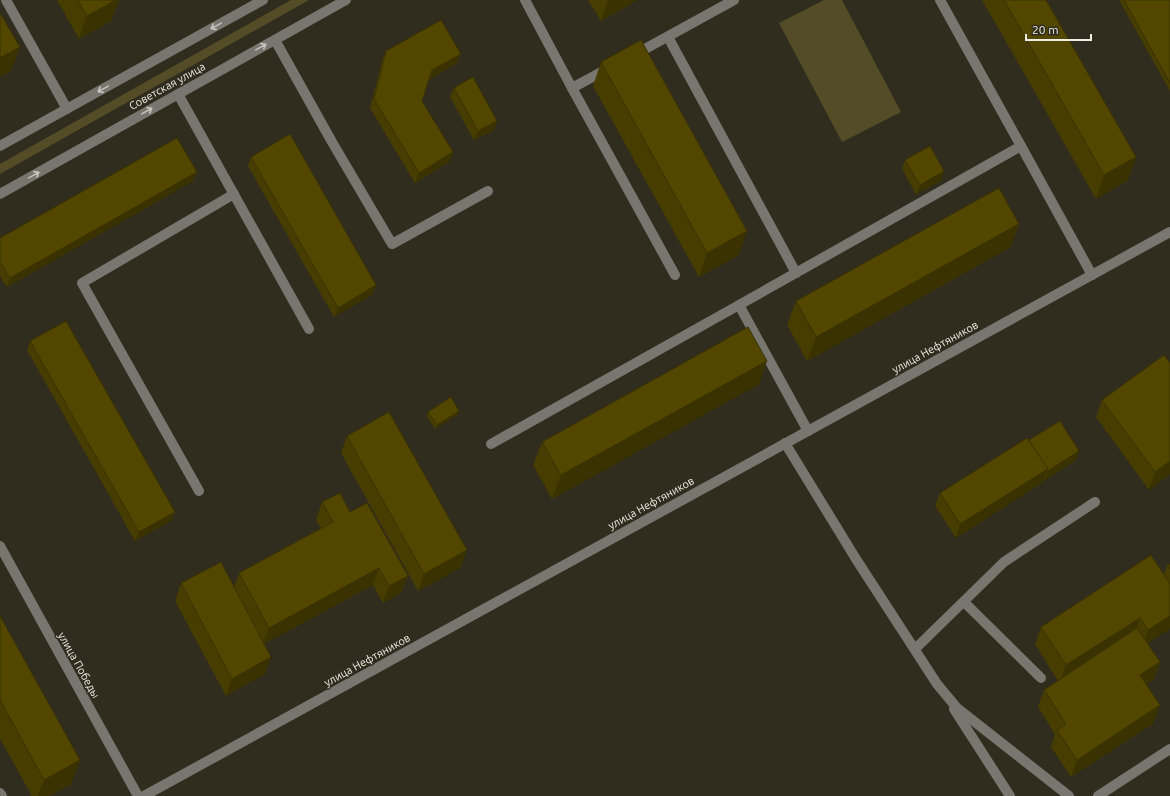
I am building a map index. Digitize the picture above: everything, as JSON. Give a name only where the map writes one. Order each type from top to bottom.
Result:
[{"type":"street","points":[[6,0],[67,109]]},
{"type":"street","points":[[0,146],[263,0]]},
{"type":"street","name":"Советская улица","points":[[0,194],[346,0]]},
{"type":"street","points":[[525,0],[675,275]]},
{"type":"street","points":[[572,88],[734,0]]},
{"type":"street","points":[[940,0],[1092,275]]},
{"type":"street","points":[[668,37],[796,273]]},
{"type":"street","points":[[275,40],[332,142],[392,244],[488,191]]},
{"type":"street","points":[[178,94],[309,329]]},
{"type":"street","points":[[491,444],[739,306],[1021,146]]},
{"type":"street","points":[[199,491],[82,283],[234,194]]},
{"type":"street","name":"улица Нефтяников","points":[[144,796],[1170,232]]},
{"type":"street","points":[[739,306],[808,431]]},
{"type":"street","points":[[785,443],[856,559],[1010,796]]},
{"type":"street","points":[[915,649],[1004,562],[1095,502]]},
{"type":"street","name":"улица Победы","points":[[0,546],[138,796]]},
{"type":"street","points":[[964,602],[1041,678]]},
{"type":"street","points":[[938,684],[957,708],[1069,796]]},
{"type":"street","points":[[1098,796],[1170,748]]},
{"type":"shaded area","points":[[291,0],[309,0],[0,174],[0,164]]},
{"type":"shaded area","points":[[824,0],[842,0],[901,112],[842,142],[779,23]]},
{"type":"building","points":[[78,0],[116,0],[87,16]]},
{"type":"building","points":[[1004,0],[1046,0],[1136,157],[1104,175]]},
{"type":"building","points":[[1124,0],[1170,0],[1170,83]]},
{"type":"building","points":[[0,13],[20,47],[0,58]]},
{"type":"building","points":[[441,20],[461,54],[432,70],[422,101],[453,152],[419,173],[374,99],[386,51]]},
{"type":"building","points":[[641,40],[747,231],[707,253],[601,62]]},
{"type":"building","points":[[473,77],[497,121],[478,131],[454,88]]},
{"type":"building","points":[[290,134],[376,285],[338,308],[251,157]]},
{"type":"building","points":[[177,138],[197,172],[10,278],[0,262],[0,238]]},
{"type":"building","points":[[930,146],[944,171],[920,185],[905,160]]},
{"type":"building","points":[[999,188],[1019,224],[816,337],[796,301]]},
{"type":"building","points":[[66,321],[175,512],[139,532],[30,341]]},
{"type":"building","points":[[748,327],[767,361],[561,475],[542,442]]},
{"type":"building","points":[[1164,355],[1170,363],[1170,461],[1155,472],[1102,400]]},
{"type":"building","points":[[451,397],[459,411],[437,425],[428,412]]},
{"type":"building","points":[[389,412],[467,550],[424,574],[347,436]]},
{"type":"building","points":[[1060,421],[1079,451],[1048,471],[1029,440]]},
{"type":"building","points":[[1027,438],[1048,469],[960,524],[940,493]]},
{"type":"building","points":[[340,493],[350,512],[367,503],[408,576],[389,586],[379,568],[269,628],[239,573],[333,522],[322,502]]},
{"type":"building","points":[[1151,555],[1170,584],[1170,616],[1148,630],[1140,618],[1066,665],[1041,627]]},
{"type":"building","points":[[221,562],[271,657],[232,679],[181,583]]},
{"type":"building","points":[[0,616],[80,760],[44,780],[0,700]]},
{"type":"building","points":[[1137,628],[1160,662],[1140,675],[1160,705],[1077,760],[1057,730],[1066,724],[1044,690]]}]
